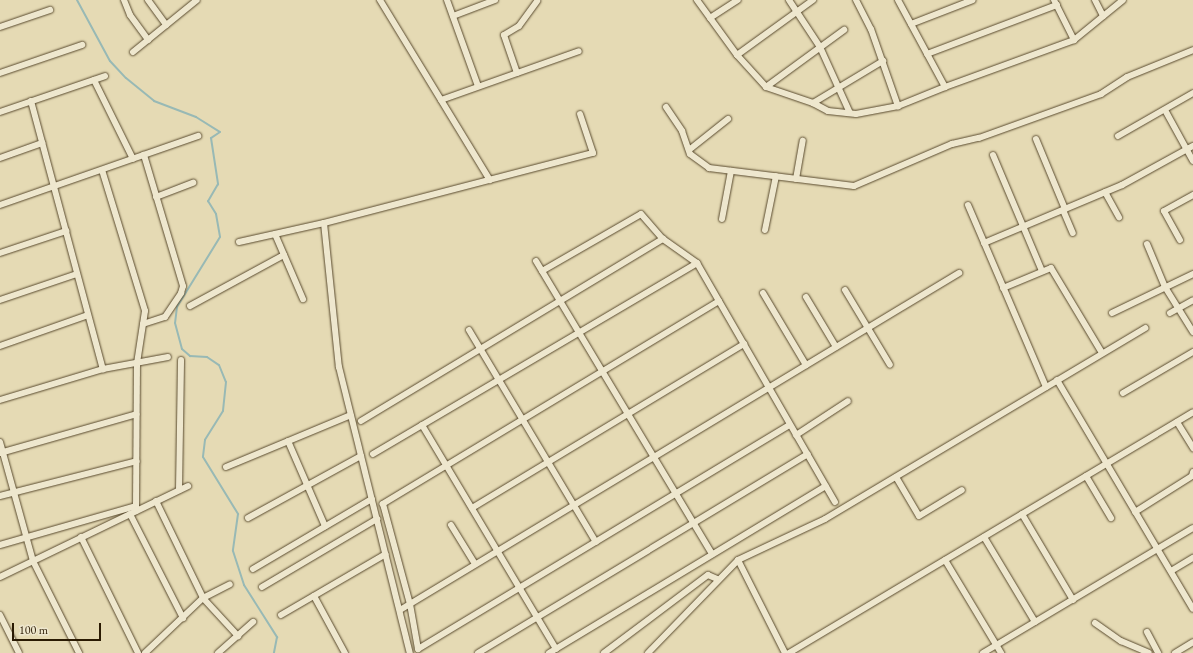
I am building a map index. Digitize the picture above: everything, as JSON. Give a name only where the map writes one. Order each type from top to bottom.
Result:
[{"type":"street","points":[[124,0],[130,15],[148,40]]},
{"type":"street","points":[[148,0],[166,25]]},
{"type":"street","points":[[132,52],[166,25],[188,3],[197,0]]},
{"type":"street","points":[[380,0],[490,180]]},
{"type":"street","points":[[447,0],[478,86]]},
{"type":"street","points":[[453,16],[477,3],[495,0]]},
{"type":"street","points":[[697,0],[737,55],[766,87],[813,103],[828,111],[850,113],[898,106],[945,87],[1074,40],[1123,0]]},
{"type":"street","points":[[710,18],[738,0]]},
{"type":"street","points":[[789,0],[820,47],[850,113]]},
{"type":"street","points":[[737,55],[813,0]]},
{"type":"street","points":[[856,0],[871,29],[898,106]]},
{"type":"street","points":[[898,0],[945,87]]},
{"type":"street","points":[[911,24],[973,0]]},
{"type":"street","points":[[1095,0],[1103,16]]},
{"type":"street","points":[[517,73],[504,35],[520,26],[537,1]]},
{"type":"street","points":[[927,54],[1056,2],[1074,40]]},
{"type":"street","points":[[0,27],[50,10]]},
{"type":"street","points":[[766,87],[844,30]]},
{"type":"street","points":[[0,73],[82,45]]},
{"type":"street","points":[[441,100],[578,50]]},
{"type":"street","points":[[666,107],[682,131],[690,154],[709,168],[854,186],[952,144],[979,138],[1101,94],[1127,77],[1193,50]]},
{"type":"street","points":[[813,103],[883,61]]},
{"type":"street","points":[[0,112],[106,76]]},
{"type":"street","points":[[94,80],[133,159]]},
{"type":"street","points":[[1118,136],[1193,93]]},
{"type":"street","points":[[31,101],[102,369]]},
{"type":"street","points":[[1165,110],[1193,161]]},
{"type":"street","points":[[239,242],[324,223],[594,153],[580,114]]},
{"type":"street","points":[[689,150],[728,119]]},
{"type":"street","points":[[0,205],[198,136]]},
{"type":"street","points":[[1036,139],[1073,233]]},
{"type":"street","points":[[796,179],[803,141]]},
{"type":"street","points":[[0,158],[42,143]]},
{"type":"street","points":[[984,242],[1105,192],[1193,146]]},
{"type":"street","points":[[143,324],[165,317],[181,293],[183,286],[144,155]]},
{"type":"street","points":[[992,155],[1042,271]]},
{"type":"street","points":[[0,577],[130,514],[136,508],[137,363],[145,311],[102,170]]},
{"type":"street","points":[[722,219],[731,171]]},
{"type":"street","points":[[765,230],[776,176]]},
{"type":"street","points":[[156,197],[193,182]]},
{"type":"street","points":[[1105,192],[1119,217]]},
{"type":"street","points":[[1180,240],[1164,211],[1193,195]]},
{"type":"street","points":[[968,206],[1046,386]]},
{"type":"street","points":[[542,271],[641,214],[663,238],[697,262],[835,502]]},
{"type":"street","points":[[324,223],[339,367],[410,653]]},
{"type":"street","points":[[0,253],[66,232]]},
{"type":"street","points":[[275,234],[304,299]]},
{"type":"street","points":[[361,420],[663,238]]},
{"type":"street","points":[[1147,244],[1165,288],[1193,332]]},
{"type":"street","points":[[190,306],[284,255]]},
{"type":"street","points":[[536,261],[712,554]]},
{"type":"street","points":[[374,454],[697,262]]},
{"type":"street","points":[[1003,288],[1051,268],[1102,353]]},
{"type":"street","points":[[400,610],[958,273]]},
{"type":"street","points":[[0,300],[77,274]]},
{"type":"street","points":[[1112,313],[1193,274]]},
{"type":"street","points":[[845,290],[890,365]]},
{"type":"street","points":[[763,293],[806,365]]},
{"type":"street","points":[[806,297],[836,347]]},
{"type":"street","points":[[1170,314],[1193,300]]},
{"type":"street","points":[[719,301],[383,504],[410,604],[418,649],[790,424]]},
{"type":"street","points":[[0,346],[88,315]]},
{"type":"street","points":[[648,653],[717,579],[738,560],[824,519],[1145,328]]},
{"type":"street","points":[[469,330],[596,542]]},
{"type":"street","points":[[472,508],[744,344]]},
{"type":"street","points":[[1124,393],[1193,352]]},
{"type":"street","points":[[0,400],[102,369],[168,358]]},
{"type":"street","points":[[178,490],[181,360]]},
{"type":"street","points":[[1057,380],[1193,609]]},
{"type":"street","points":[[796,435],[848,402]]},
{"type":"street","points":[[790,653],[1193,412]]},
{"type":"street","points":[[1,452],[137,414]]},
{"type":"street","points":[[226,467],[351,415]]},
{"type":"street","points":[[1177,422],[1193,448]]},
{"type":"street","points":[[422,425],[556,648]]},
{"type":"street","points":[[288,441],[325,526]]},
{"type":"street","points":[[0,442],[1,452],[14,492],[33,561],[79,653]]},
{"type":"street","points":[[478,653],[808,454]]},
{"type":"street","points":[[248,518],[361,456]]},
{"type":"street","points":[[0,496],[137,461]]},
{"type":"street","points":[[1135,512],[1192,476],[1193,472]]},
{"type":"street","points":[[1086,476],[1111,518]]},
{"type":"street","points":[[896,477],[919,516],[962,490]]},
{"type":"street","points":[[0,545],[136,508],[156,501],[188,486]]},
{"type":"street","points":[[549,653],[826,486]]},
{"type":"street","points":[[253,569],[372,499]]},
{"type":"street","points":[[156,501],[203,598],[238,636]]},
{"type":"street","points":[[130,514],[182,618]]},
{"type":"street","points":[[1022,514],[1073,600]]},
{"type":"street","points":[[262,588],[377,519]]},
{"type":"street","points":[[452,525],[475,564]]},
{"type":"street","points":[[983,653],[1193,528]]},
{"type":"street","points":[[81,537],[138,653]]},
{"type":"street","points":[[984,537],[1035,622]]},
{"type":"street","points":[[281,615],[386,554]]},
{"type":"street","points":[[1171,571],[1193,558]]},
{"type":"street","points":[[738,560],[785,653]]},
{"type":"street","points":[[946,560],[1001,653]]},
{"type":"street","points":[[604,653],[708,575],[717,579]]},
{"type":"street","points":[[145,653],[203,598],[230,584]]},
{"type":"street","points":[[314,596],[345,653]]},
{"type":"street","points":[[0,615],[19,653]]},
{"type":"street","points":[[218,653],[253,622]]},
{"type":"street","points":[[1095,623],[1120,641],[1149,653]]},
{"type":"street","points":[[1147,632],[1158,653]]},
{"type":"street","points":[[1176,653],[1193,642]]},
{"type":"waterway","points":[[77,0],[110,61],[126,78],[154,101],[196,117],[220,132],[211,138],[218,184],[208,201],[216,214],[220,237],[177,307],[175,323],[182,349],[190,356],[207,357],[219,365],[226,382],[223,411],[205,440],[203,457],[238,514],[233,551],[244,585],[277,637],[274,653]]}]
